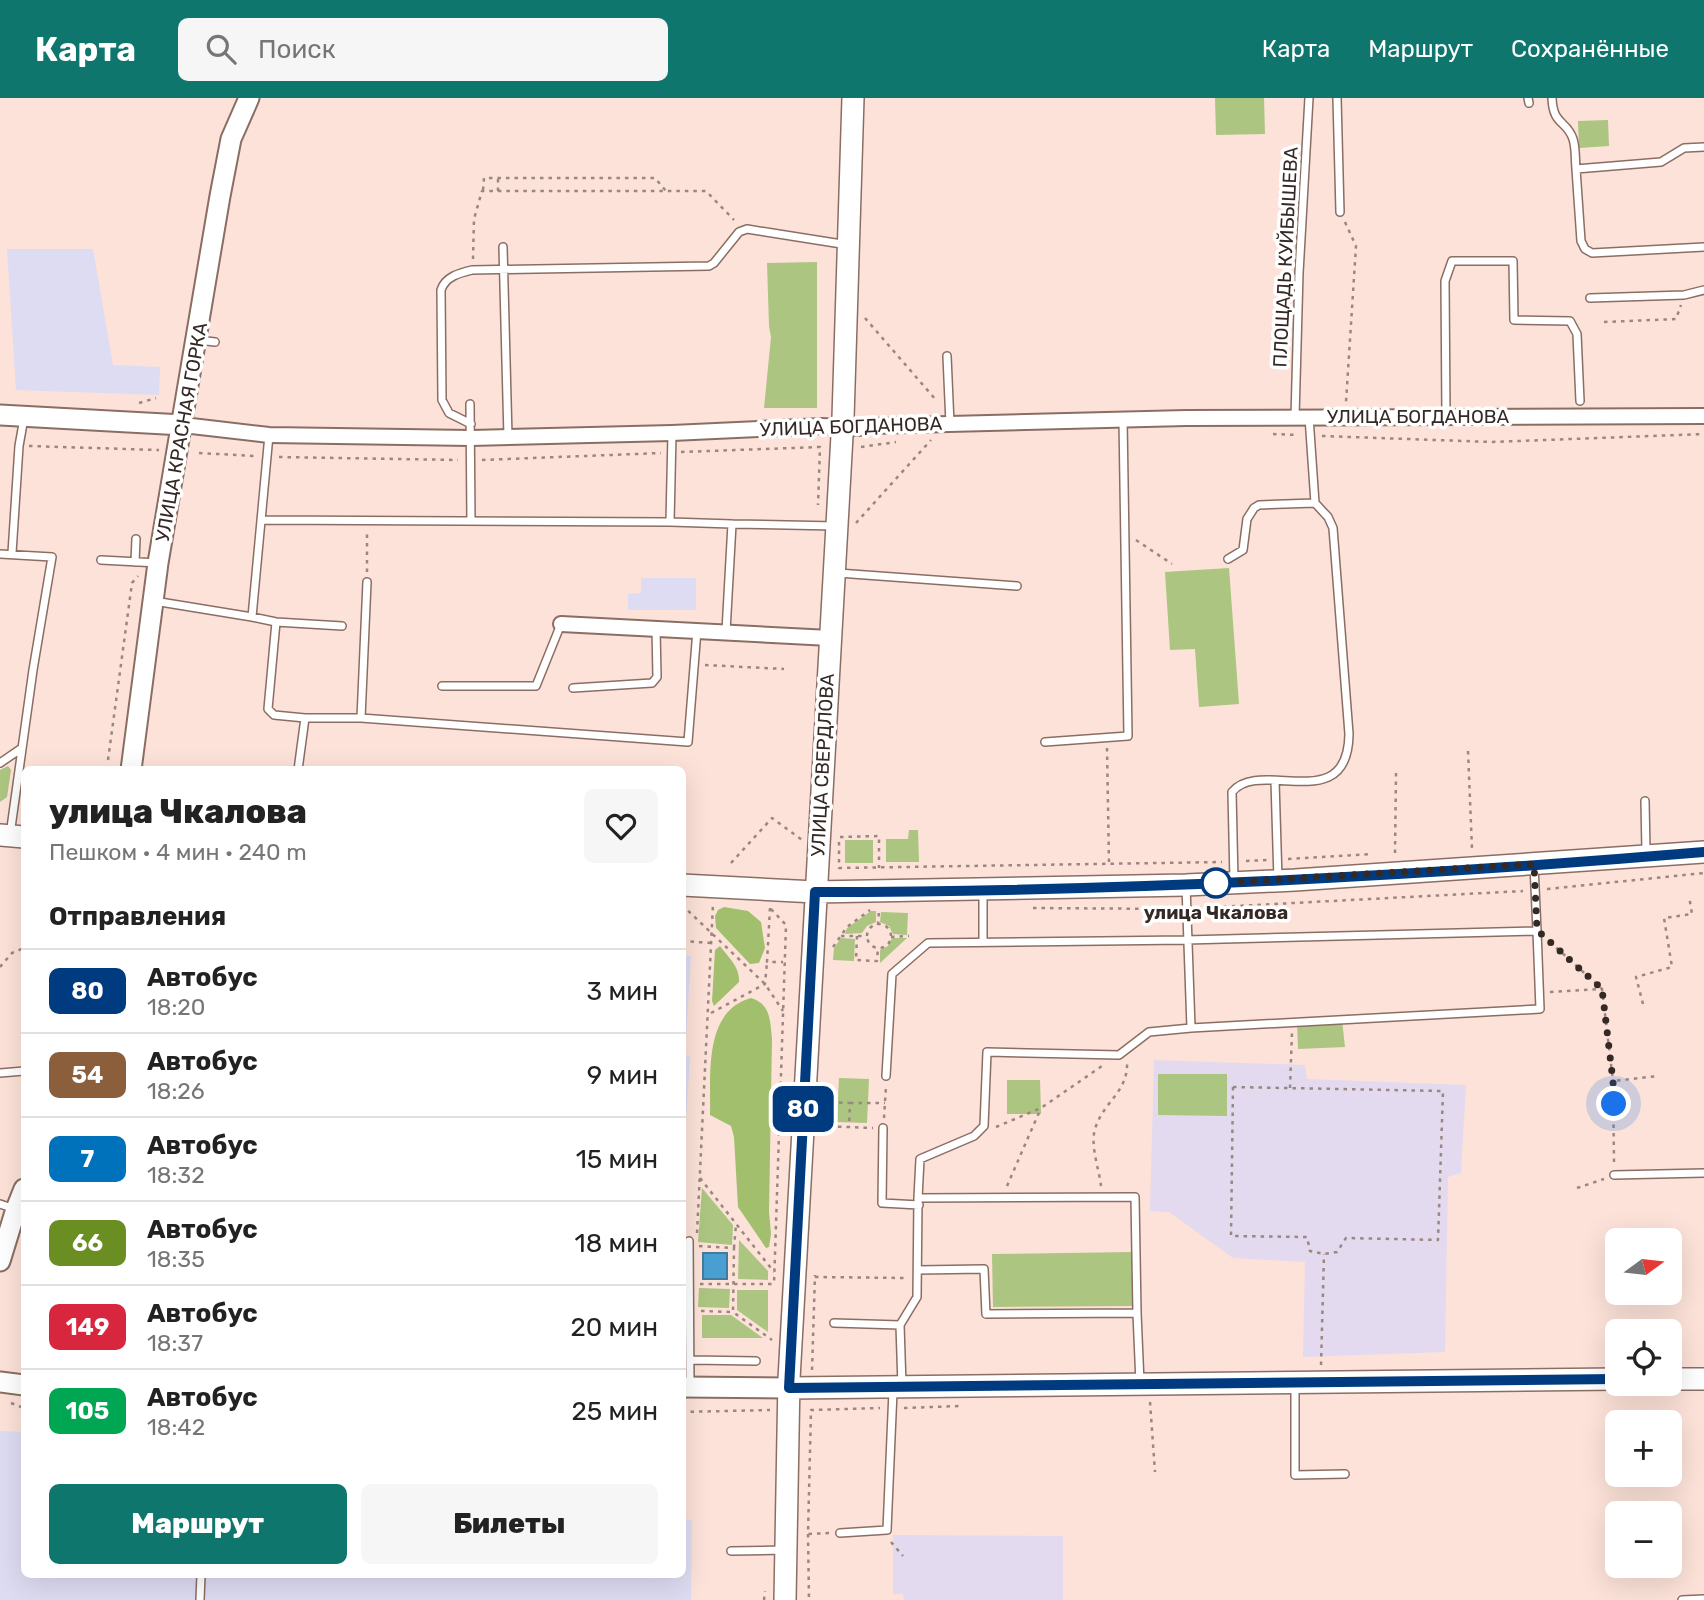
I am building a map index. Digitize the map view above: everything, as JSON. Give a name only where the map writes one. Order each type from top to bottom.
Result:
[{"type":"main road","name":"УЛИЦА КРАСНАЯ ГОРКА","points":[[132,766],[158,563],[183,425],[206,341],[231,139],[249,98]]},
{"type":"main road","name":"УЛИЦА СВЕРДЛОВА","points":[[785,1600],[789,1388],[815,892],[834,573],[844,521],[842,426],[853,98]]},
{"type":"main road","name":"УЛИЦА БОГДАНОВА","points":[[0,415],[183,425]]},
{"type":"main road","points":[[686,885],[815,892],[1186,885],[1704,852]]},
{"type":"main road","points":[[0,1261],[8,1206],[21,1192]]},
{"type":"main road","points":[[1682,1379],[1704,1378]]},
{"type":"main road","points":[[686,1387],[1605,1379]]},
{"type":"main road","points":[[0,1382],[21,1385]]},
{"type":"street","name":"УЛИЦА БОГДАНОВА","points":[[183,425],[269,435],[471,431],[508,437],[842,426],[858,428],[950,420],[1704,416]]},
{"type":"street","points":[[561,624],[830,638]]},
{"type":"lane","name":"ПЛОЩАДЬ КУЙБЫШЕВА","points":[[1309,98],[1299,273],[1302,417],[1310,436],[1315,503]]},
{"type":"lane","points":[[1337,98],[1340,212]]},
{"type":"lane","points":[[1552,98],[1552,108],[1558,121],[1568,128],[1574,139],[1581,241],[1585,249],[1592,253],[1704,247]]},
{"type":"lane","points":[[1576,169],[1661,162],[1684,148],[1704,147]]},
{"type":"lane","points":[[471,431],[449,413],[442,400],[441,290],[445,281],[450,278],[472,270],[709,266],[739,232],[744,230],[848,245]]},
{"type":"lane","points":[[503,247],[508,437]]},
{"type":"lane","points":[[1446,416],[1445,282],[1452,261],[1513,261],[1514,320],[1570,321],[1577,334],[1580,401]]},
{"type":"lane","points":[[1590,298],[1684,295],[1704,290]]},
{"type":"lane","points":[[947,356],[950,420]]},
{"type":"lane","points":[[470,404],[471,520]]},
{"type":"lane","points":[[12,554],[19,446],[24,416]]},
{"type":"lane","points":[[1045,742],[1128,736],[1123,419]]},
{"type":"lane","points":[[670,522],[672,433]]},
{"type":"lane","points":[[252,617],[269,435]]},
{"type":"lane","points":[[1228,559],[1235,557],[1242,550],[1247,519],[1259,505],[1315,503],[1328,517],[1333,528],[1349,741],[1340,768],[1332,776],[1314,780],[1244,783],[1232,792],[1234,883]]},
{"type":"lane","points":[[262,520],[732,524],[844,521]]},
{"type":"lane","points":[[726,631],[732,524]]},
{"type":"lane","points":[[135,562],[136,539]]},
{"type":"lane","points":[[0,554],[52,557],[22,748],[22,766]]},
{"type":"lane","points":[[101,560],[158,563]]},
{"type":"lane","points":[[834,573],[1017,586]]},
{"type":"lane","points":[[361,718],[366,582]]},
{"type":"lane","points":[[153,601],[276,622],[342,626]]},
{"type":"lane","points":[[276,622],[268,709],[274,715],[361,718],[688,743],[697,630]]},
{"type":"lane","points":[[442,687],[536,687],[561,624]]},
{"type":"lane","points":[[573,688],[643,686],[652,683],[657,674],[656,628]]},
{"type":"lane","points":[[299,766],[305,718]]},
{"type":"lane","points":[[0,763],[22,748]]},
{"type":"lane","points":[[1275,781],[1278,881]]},
{"type":"lane","points":[[11,836],[21,785]]},
{"type":"lane","points":[[1646,801],[1646,856]]},
{"type":"lane","points":[[839,1533],[887,1530],[901,1325],[917,1297],[920,1159],[974,1136],[984,1126],[987,1052],[1119,1055],[1149,1032],[1540,1009],[1534,864]]},
{"type":"lane","points":[[1186,885],[1191,1028]]},
{"type":"lane","points":[[983,889],[984,942]]},
{"type":"lane","points":[[886,1076],[892,974],[928,943],[1186,940],[1537,930]]},
{"type":"lane","points":[[0,1073],[21,1071]]},
{"type":"lane","points":[[883,1128],[882,1203],[1002,1197],[1135,1197],[1140,1384]]},
{"type":"lane","points":[[1615,1175],[1704,1173]]},
{"type":"lane","points":[[686,1387],[691,1360],[688,1291],[693,1243]]},
{"type":"lane","points":[[918,1270],[984,1269],[986,1314],[1137,1313]]},
{"type":"lane","points":[[834,1323],[901,1325]]},
{"type":"lane","points":[[691,1360],[756,1361]]},
{"type":"lane","points":[[1294,1382],[1295,1475],[1345,1474]]},
{"type":"lane","points":[[731,1551],[786,1550]]},
{"type":"lane","points":[[200,1600],[201,1578]]},
{"type":"lane","points":[[1682,1600],[1704,1599]]},
{"type":"path","points":[[472,270],[474,219],[484,178],[655,178],[666,191]]},
{"type":"path","points":[[498,178],[498,191]]},
{"type":"path","points":[[482,191],[706,191],[744,230]]},
{"type":"path","points":[[1340,212],[1356,246],[1346,405]]},
{"type":"path","points":[[1604,322],[1676,319],[1684,295]]},
{"type":"path","points":[[858,310],[950,420]]},
{"type":"path","points":[[1269,434],[1492,442],[1704,433]]},
{"type":"path","points":[[844,521],[851,528],[934,436],[921,438]]},
{"type":"path","points":[[856,448],[895,442]]},
{"type":"path","points":[[19,446],[165,451]]},
{"type":"path","points":[[199,453],[472,460],[820,447]]},
{"type":"path","points":[[366,582],[367,520]]},
{"type":"path","points":[[1125,532],[1172,564]]},
{"type":"path","points":[[108,760],[132,583]]},
{"type":"path","points":[[694,664],[783,669]]},
{"type":"path","points":[[1107,738],[1109,866]]},
{"type":"path","points":[[1468,751],[1472,849]]},
{"type":"path","points":[[1395,853],[1396,774]]},
{"type":"path","points":[[731,863],[772,818],[802,841]]},
{"type":"path","points":[[878,868],[878,836],[840,837],[839,868],[878,868],[1109,866],[1175,865]]},
{"type":"path","points":[[1175,909],[1535,891],[1704,873]]},
{"type":"path","points":[[1643,1003],[1636,977],[1672,967],[1664,918],[1692,914],[1689,896]]},
{"type":"path","points":[[696,1234],[713,904],[703,904]]},
{"type":"path","points":[[695,1284],[774,1284],[786,925],[770,908],[765,984]]},
{"type":"path","points":[[686,909],[765,984],[783,1010]]},
{"type":"path","points":[[878,925],[879,909]]},
{"type":"path","points":[[878,925],[887,928],[891,937],[887,946],[878,948],[869,943],[867,936],[870,928],[878,925]]},
{"type":"path","points":[[1537,930],[1602,989],[1613,1081],[1615,1175],[1577,1188]]},
{"type":"path","points":[[841,936],[867,936]]},
{"type":"path","points":[[858,936],[856,960],[877,961],[878,948]]},
{"type":"path","points":[[891,937],[909,936]]},
{"type":"path","points":[[686,941],[712,943]]},
{"type":"path","points":[[0,967],[12,953],[21,949]]},
{"type":"path","points":[[767,962],[785,962]]},
{"type":"path","points":[[709,1014],[765,984]]},
{"type":"path","points":[[1540,992],[1602,989]]},
{"type":"path","points":[[1290,1088],[1293,1044]]},
{"type":"path","points":[[1102,1196],[1093,1139],[1096,1126],[1109,1103],[1121,1090],[1127,1070],[1127,1049]]},
{"type":"path","points":[[974,1136],[1041,1108],[1119,1055]]},
{"type":"path","points":[[821,1126],[883,1128],[886,1076]]},
{"type":"path","points":[[1613,1081],[1658,1076]]},
{"type":"path","points":[[1233,1087],[1290,1088],[1443,1091],[1438,1240],[1346,1238],[1337,1252],[1324,1254],[1310,1251],[1307,1237],[1231,1236],[1233,1087]]},
{"type":"path","points":[[822,1102],[885,1103]]},
{"type":"path","points":[[849,1127],[850,1102]]},
{"type":"path","points":[[1002,1197],[1041,1108]]},
{"type":"path","points":[[700,1178],[774,1273]]},
{"type":"path","points":[[733,1312],[736,1224]]},
{"type":"path","points":[[693,1243],[734,1248]]},
{"type":"path","points":[[1322,1382],[1320,1356],[1324,1254]]},
{"type":"path","points":[[815,1277],[918,1279]]},
{"type":"path","points":[[694,1311],[733,1312],[772,1340]]},
{"type":"path","points":[[1150,1402],[1155,1472]]},
{"type":"path","points":[[686,1412],[771,1410]]},
{"type":"path","points":[[809,1600],[811,1410]]},
{"type":"path","points":[[879,1530],[903,1556]]},
{"type":"path","points":[[808,1534],[839,1533]]},
{"type":"path","points":[[764,1600],[766,1588]]},
{"type":"shaded area","points":[[7,249],[93,249],[113,365],[160,367],[159,395],[16,390]]},
{"type":"shaded area","points":[[641,578],[696,578],[696,610],[628,610],[628,594],[641,593]]},
{"type":"shaded area","points":[[686,955],[691,956],[686,1038]]},
{"type":"shaded area","points":[[686,1055],[690,1056],[686,1122]]},
{"type":"shaded area","points":[[1154,1060],[1305,1065],[1307,1079],[1466,1085],[1461,1173],[1448,1177],[1445,1352],[1303,1357],[1305,1262],[1233,1258],[1169,1212],[1150,1211]]},
{"type":"shaded area","points":[[0,1431],[21,1432],[21,1578],[686,1578],[686,1519],[692,1520],[691,1600],[0,1600]]},
{"type":"shaded area","points":[[893,1535],[1063,1536],[1063,1600],[904,1600],[903,1594],[893,1594]]},
{"type":"green space","points":[[1215,98],[1264,98],[1265,134],[1216,135]]},
{"type":"green space","points":[[1608,120],[1609,146],[1579,148],[1578,121]]},
{"type":"green space","points":[[817,262],[817,408],[764,408],[771,337],[767,263]]},
{"type":"green space","points":[[1229,568],[1239,704],[1199,707],[1195,649],[1170,650],[1165,572]]},
{"type":"green space","points":[[8,766],[11,770],[7,797],[0,802],[0,770]]},
{"type":"green space","points":[[909,830],[918,830],[919,862],[886,862],[886,839],[908,839]]},
{"type":"green space","points":[[845,840],[873,840],[873,863],[845,863]]},
{"type":"green space","points":[[724,907],[748,911],[761,922],[765,948],[759,963],[750,964],[716,928],[715,916],[718,910]]},
{"type":"green space","points":[[871,911],[876,911],[876,922],[867,926],[862,933],[845,934],[847,928]]},
{"type":"green space","points":[[881,912],[908,913],[907,935],[893,934],[889,926],[880,922]]},
{"type":"green space","points":[[841,938],[855,939],[854,961],[833,960],[834,948]]},
{"type":"green space","points":[[892,938],[907,938],[880,963],[880,950],[888,946]]},
{"type":"green space","points":[[720,946],[736,967],[739,982],[714,1006],[715,950]]},
{"type":"green space","points":[[751,998],[766,1009],[772,1039],[769,1212],[771,1234],[769,1247],[766,1248],[738,1207],[731,1126],[710,1115],[711,1064],[717,1030],[724,1016],[735,1005]]},
{"type":"green space","points":[[1342,1020],[1345,1047],[1298,1049],[1297,1022]]},
{"type":"green space","points":[[1158,1074],[1227,1074],[1227,1116],[1158,1115]]},
{"type":"green space","points":[[839,1078],[869,1079],[867,1123],[837,1122]]},
{"type":"green space","points":[[1007,1080],[1040,1080],[1041,1114],[1007,1114]]},
{"type":"green space","points":[[702,1188],[733,1225],[732,1245],[698,1242]]},
{"type":"green space","points":[[739,1240],[768,1271],[768,1280],[738,1279]]},
{"type":"green space","points":[[1133,1252],[1134,1306],[993,1307],[992,1254]]},
{"type":"green space","points":[[699,1288],[730,1289],[729,1308],[698,1307]]},
{"type":"green space","points":[[737,1290],[768,1290],[768,1332],[737,1310]]},
{"type":"green space","points":[[702,1315],[731,1315],[763,1338],[702,1338]]},
{"type":"water","points":[[703,1253],[727,1253],[727,1279],[703,1279]]},
{"type":"bus line","name":"80","points":[[1605,1379],[789,1388],[815,892],[1186,885],[1704,852]]},
{"type":"place","name":"улица Чкалова","points":[[1216,883]]},
{"type":"route","points":[[1216,883],[1534,864],[1537,930],[1602,989],[1614,1104]]}]
